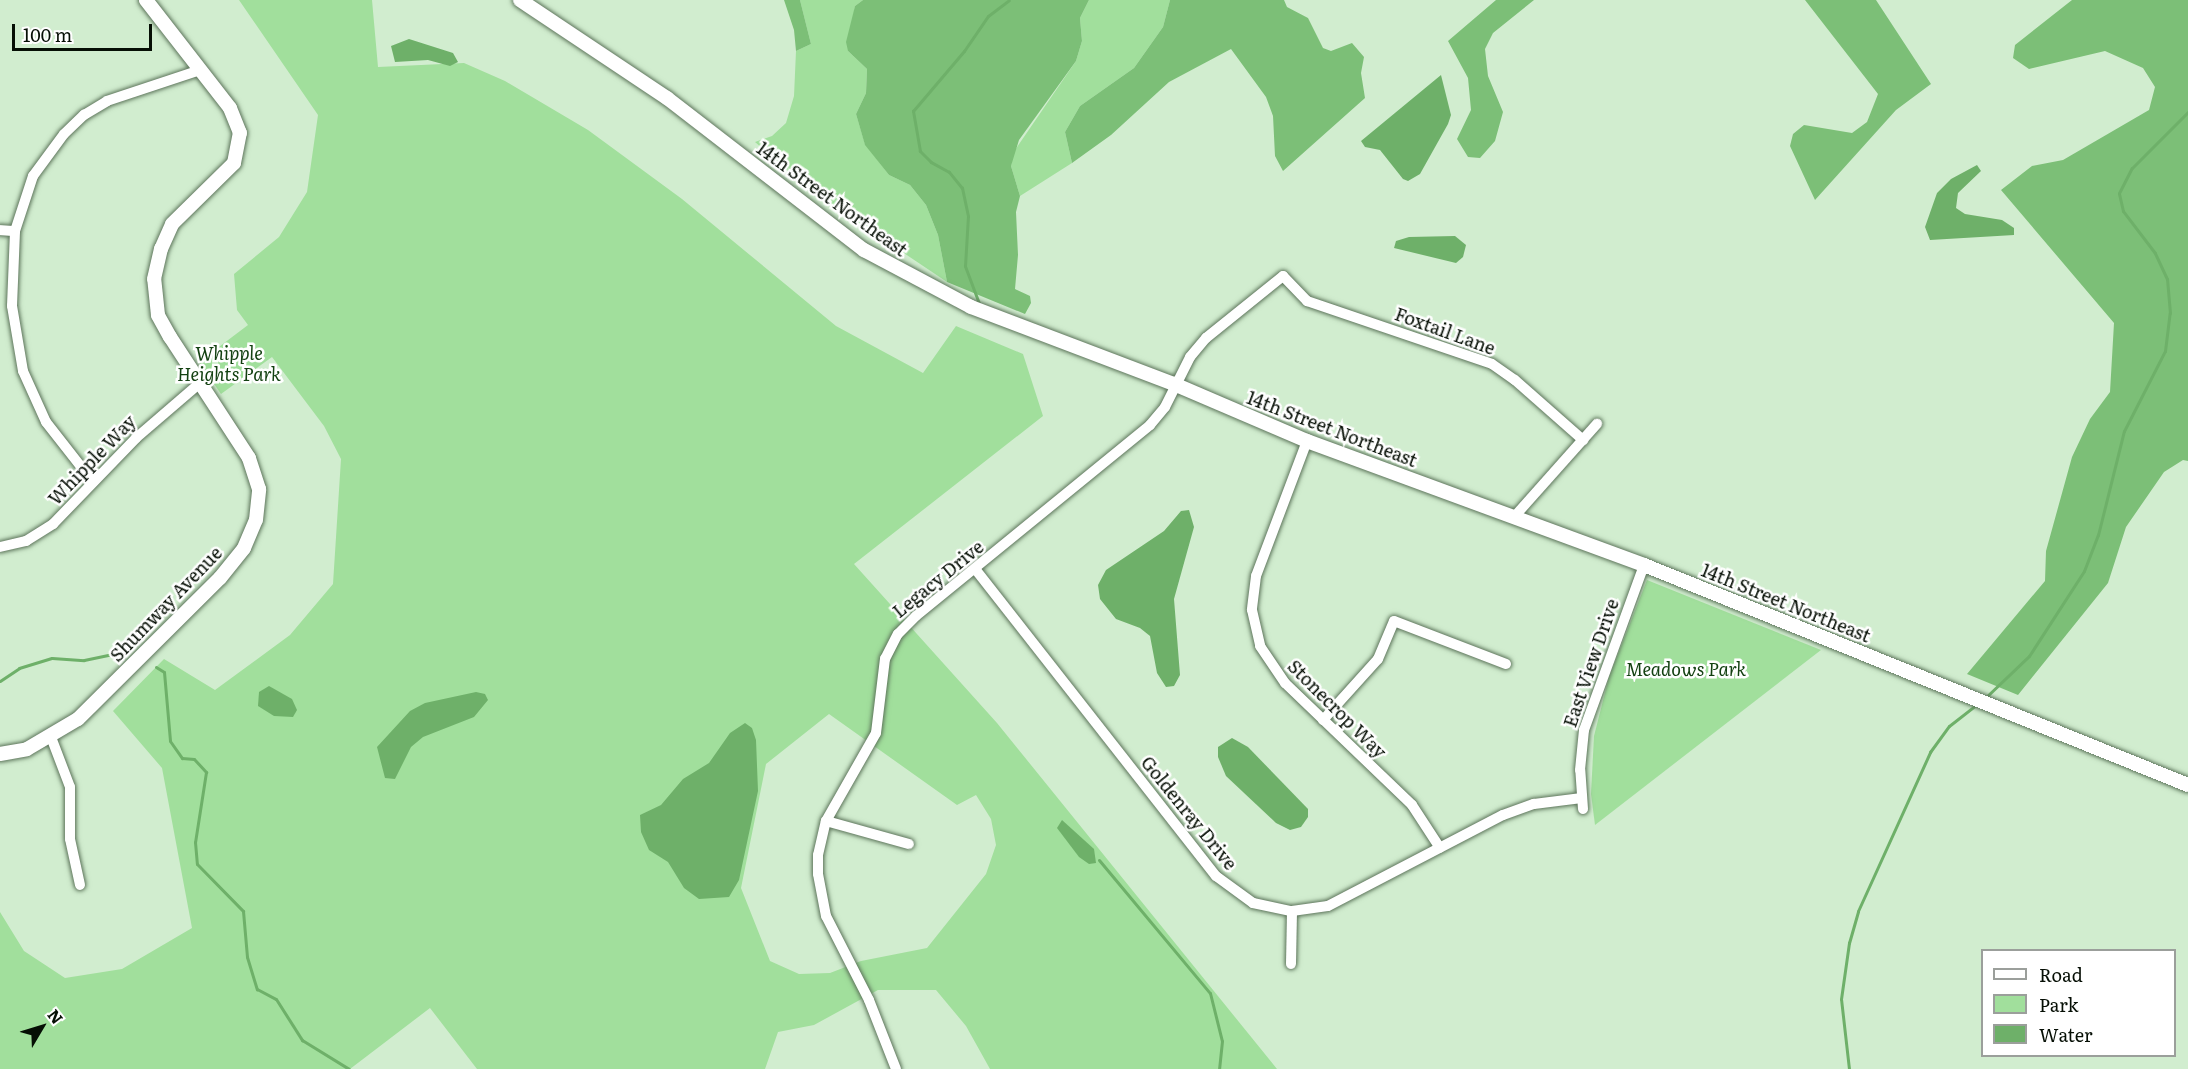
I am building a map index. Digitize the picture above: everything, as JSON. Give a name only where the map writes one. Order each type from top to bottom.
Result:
[{"type":"street","name":"Shumway Avenue","points":[[0,754],[27,748],[51,737],[91,708],[235,561],[251,533],[258,504],[256,474],[240,439],[158,315],[154,279],[161,249],[172,224],[227,170],[239,148],[240,133],[230,108],[147,0]]},
{"type":"street","name":"14th Street Northeast","points":[[520,0],[667,98],[890,266],[971,307],[1174,384],[1307,441],[1644,565],[2188,785]]},
{"type":"street","points":[[93,482],[46,422],[23,371],[12,306],[15,231],[33,176],[64,134],[84,115],[107,101],[200,70]]},
{"type":"street","points":[[0,230],[15,231]]},
{"type":"street","name":"Legacy Drive","points":[[896,1069],[821,902],[818,855],[826,821],[871,747],[885,659],[891,644],[916,616],[976,570],[1150,425],[1165,407],[1174,384],[1206,338],[1283,276]]},
{"type":"street","name":"Foxtail Lane","points":[[1283,276],[1307,301],[1492,364],[1515,380],[1583,440]]},
{"type":"street","name":"Whipple Way","points":[[0,547],[39,535],[150,425],[201,382]]},
{"type":"street","points":[[1514,517],[1598,424]]},
{"type":"street","name":"Stonecrop Way","points":[[1307,441],[1256,576],[1252,610],[1260,646],[1275,672],[1412,805],[1440,848]]},
{"type":"street","name":"East View Drive","points":[[1582,804],[1584,730],[1644,565]]},
{"type":"street","name":"Goldenray Drive","points":[[976,570],[1216,876],[1253,903],[1292,911],[1328,906],[1521,808],[1582,804]]},
{"type":"street","points":[[1323,720],[1378,659],[1394,621],[1506,664]]},
{"type":"street","points":[[51,737],[70,787],[70,839],[80,885]]},
{"type":"street","points":[[826,821],[909,844]]},
{"type":"street","points":[[1291,964],[1292,911]]},
{"type":"green space","name":"Whipple Heights Park","points":[[239,0],[372,0],[378,67],[464,63],[505,81],[588,130],[682,199],[836,326],[923,373],[956,326],[1023,354],[1043,416],[854,564],[997,723],[1277,1069],[990,1069],[966,1026],[936,990],[878,990],[814,1025],[778,1032],[765,1069],[477,1069],[430,1008],[350,1069],[0,1069],[0,912],[24,951],[65,978],[122,969],[192,928],[162,768],[113,711],[164,659],[215,690],[290,635],[333,584],[341,459],[324,426],[272,357],[221,394],[199,362],[248,325],[237,310],[234,274],[279,237],[307,192],[318,115]],"holes":[[[829,714],[957,805],[976,795],[991,819],[996,845],[986,874],[927,948],[861,961],[830,973],[799,974],[770,961],[741,888],[766,764]]]},
{"type":"green space","points":[[800,0],[863,0],[855,6],[848,51],[867,69],[866,93],[856,114],[865,144],[889,175],[910,185],[926,205],[938,235],[947,282],[810,190],[755,142],[772,136],[786,123],[794,96],[796,51],[811,44]]},
{"type":"green space","points":[[1089,0],[1170,0],[1163,27],[1134,68],[1080,106],[1065,132],[1072,163],[1020,196],[1011,166],[1013,153],[1076,61],[1082,41],[1080,18]]},
{"type":"green space","name":"Meadows Park","points":[[1647,580],[1821,650],[1595,825],[1591,794],[1594,736],[1609,677]]},
{"type":"shaded area","points":[[784,0],[800,0],[811,44],[796,51],[794,30]]},
{"type":"shaded area","points":[[863,0],[1089,0],[1080,18],[1082,41],[1076,61],[1019,140],[1011,166],[1020,196],[1016,212],[1018,255],[1015,289],[1030,296],[1031,303],[1025,314],[947,282],[938,235],[926,205],[910,185],[889,175],[865,145],[856,114],[866,93],[867,69],[848,51],[846,42],[855,6]]},
{"type":"shaded area","points":[[1170,0],[1284,0],[1287,7],[1308,18],[1323,48],[1331,51],[1352,43],[1364,57],[1361,73],[1365,98],[1283,171],[1275,156],[1273,116],[1266,97],[1231,49],[1169,82],[1111,135],[1072,163],[1065,132],[1080,106],[1134,68],[1163,27]]},
{"type":"shaded area","points":[[1496,0],[1534,0],[1493,33],[1485,49],[1488,76],[1503,112],[1495,141],[1480,158],[1468,157],[1457,139],[1471,110],[1468,78],[1448,41]]},
{"type":"shaded area","points":[[1805,0],[1876,0],[1931,84],[1896,110],[1815,200],[1790,146],[1793,134],[1804,125],[1852,133],[1867,122],[1878,94]]},
{"type":"shaded area","points":[[2072,0],[2188,0],[2188,461],[2183,460],[2164,472],[2126,527],[2108,583],[2018,695],[1967,674],[2045,581],[2046,551],[2072,457],[2090,419],[2110,392],[2114,323],[2001,190],[2032,166],[2063,160],[2149,110],[2155,87],[2143,68],[2105,51],[2029,69],[2013,58],[2015,45]]},
{"type":"water","points":[[409,39],[453,53],[458,62],[450,66],[428,60],[395,62],[391,46]]},
{"type":"water","points":[[1441,75],[1451,115],[1420,174],[1408,181],[1403,179],[1380,150],[1365,147],[1361,141]]},
{"type":"water","points":[[1977,165],[1981,171],[1958,193],[1956,208],[1965,214],[2002,220],[2014,228],[2014,235],[1930,240],[1925,227],[1937,193],[1951,179]]},
{"type":"water","points":[[1455,236],[1466,245],[1463,257],[1456,263],[1394,248],[1396,241],[1409,237]]},
{"type":"water","points":[[1189,510],[1194,527],[1174,599],[1180,675],[1174,686],[1166,687],[1157,673],[1150,636],[1140,628],[1116,619],[1100,599],[1098,585],[1106,570],[1164,531],[1181,511]]},
{"type":"water","points":[[269,686],[292,699],[297,710],[293,717],[274,716],[258,706],[259,692]]},
{"type":"water","points":[[476,692],[485,694],[488,700],[474,717],[423,737],[411,747],[395,779],[385,778],[377,747],[410,711],[425,703]]},
{"type":"water","points":[[745,723],[752,728],[756,740],[758,791],[739,880],[729,897],[699,899],[684,888],[668,862],[649,850],[641,832],[640,815],[661,805],[683,779],[709,763],[730,733]]},
{"type":"water","points":[[1232,738],[1248,747],[1308,809],[1308,817],[1301,827],[1290,830],[1276,823],[1226,776],[1218,757],[1218,747]]},
{"type":"water","points":[[1062,820],[1094,849],[1096,863],[1089,864],[1079,857],[1057,828]]},
{"type":"waterway","points":[[980,306],[965,266],[968,216],[962,188],[949,172],[931,162],[920,151],[913,111],[964,51],[988,16],[1009,0]]},
{"type":"waterway","points":[[1985,698],[2029,656],[2084,571],[2098,535],[2124,431],[2165,351],[2170,313],[2167,279],[2155,253],[2123,211],[2119,193],[2132,168],[2188,112]]},
{"type":"waterway","points":[[0,681],[19,668],[52,658],[84,660],[127,651]]},
{"type":"waterway","points":[[156,667],[164,672],[170,741],[182,758],[194,759],[206,772],[195,842],[197,864],[243,911],[247,957],[257,989],[276,999],[302,1040],[349,1069]]},
{"type":"waterway","points":[[1849,1069],[1841,999],[1849,943],[1858,911],[1930,752],[1949,726],[1977,704]]},
{"type":"waterway","points":[[1099,860],[1210,993],[1222,1041],[1219,1069]]}]
